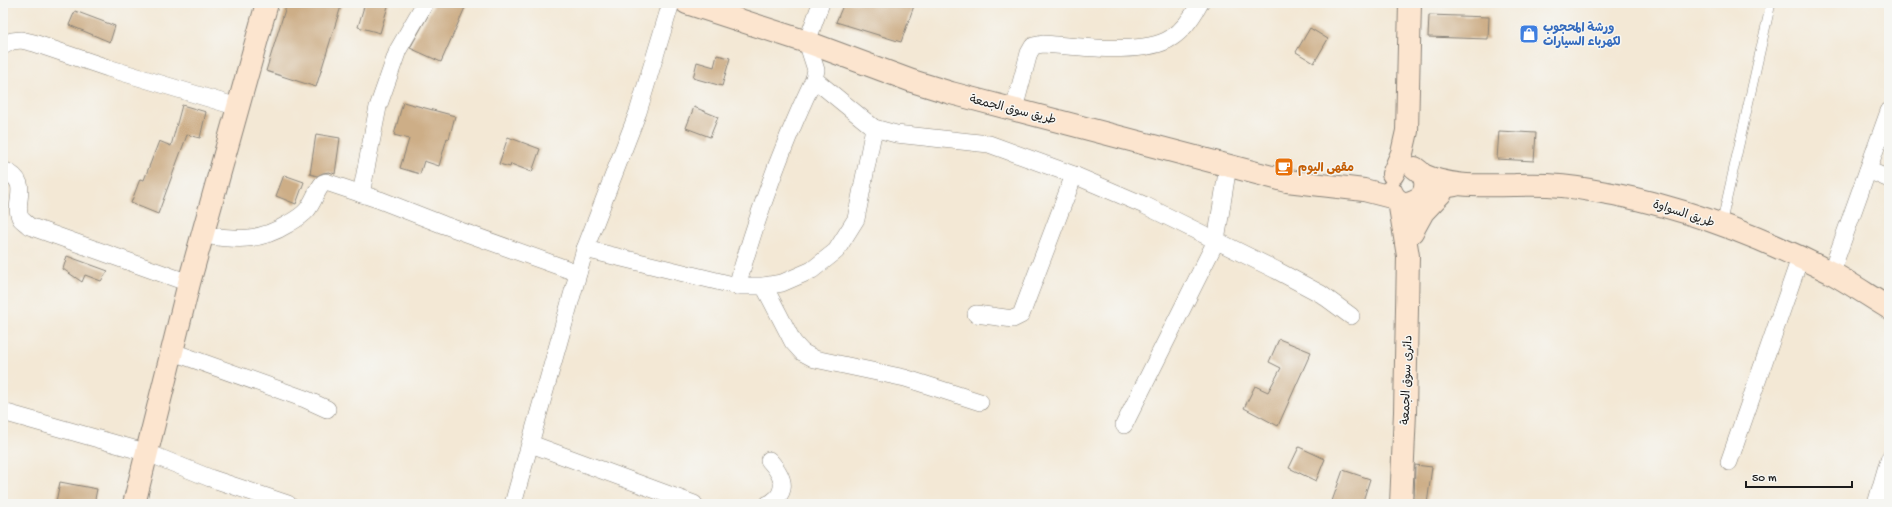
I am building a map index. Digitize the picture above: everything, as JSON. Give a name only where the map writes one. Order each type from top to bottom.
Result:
[{"type":"street","points":[[134,504],[148,453],[189,283],[204,236],[267,3]]},
{"type":"street","points":[[361,194],[378,107],[398,50],[425,3]]},
{"type":"street","points":[[513,504],[585,249],[638,112],[671,3]]},
{"type":"street","name":"طريق سوق الجمعة","points":[[687,3],[807,42],[912,81],[1286,181],[1351,189]]},
{"type":"street","points":[[737,286],[750,241],[781,158],[814,79],[816,70],[807,42],[821,3]]},
{"type":"street","points":[[1014,109],[1029,53],[1033,46],[1043,44],[1135,48],[1156,44],[1171,39],[1190,21],[1200,3]]},
{"type":"street","points":[[1409,246],[1403,191],[1402,153],[1409,109],[1410,3]]},
{"type":"street","points":[[3,46],[12,41],[21,40],[34,43],[108,68],[238,107]]},
{"type":"street","points":[[814,79],[874,128],[896,134],[989,144],[1074,175],[1144,205],[1276,270],[1314,291],[1352,316]]},
{"type":"street","points":[[1403,191],[1426,186],[1421,173],[1409,109]]},
{"type":"street","points":[[1831,272],[1889,111]]},
{"type":"street","points":[[585,249],[737,286],[764,286],[782,283],[812,270],[836,251],[856,219],[864,186],[874,128]]},
{"type":"street","points":[[1124,425],[1216,241],[1228,166]]},
{"type":"street","points":[[1403,191],[1405,167],[1416,168],[1421,173],[1440,181],[1455,185]]},
{"type":"street","points":[[3,170],[10,172],[17,179],[21,191],[21,219],[29,226],[189,283]]},
{"type":"street","points":[[1868,170],[1889,179]]},
{"type":"street","points":[[976,314],[1013,319],[1021,315],[1074,175]]},
{"type":"street","points":[[204,236],[227,239],[254,239],[274,232],[303,214],[308,209],[323,183],[332,183],[578,273]]},
{"type":"street","points":[[1351,189],[1431,191],[1455,185]]},
{"type":"street","points":[[1409,246],[1423,212],[1455,185]]},
{"type":"street","name":"طريق السواوة","points":[[1455,185],[1551,185],[1590,189],[1666,206],[1744,233],[1831,272],[1889,308]]},
{"type":"street","points":[[1351,189],[1375,200],[1389,212],[1397,222],[1409,246]]},
{"type":"street","name":"دائرى سوق الجمعة","points":[[1401,504],[1409,246]]},
{"type":"street","points":[[1728,462],[1800,258]]},
{"type":"street","points":[[764,286],[793,342],[802,352],[815,359],[905,378],[980,402]]},
{"type":"street","points":[[173,352],[305,399],[327,409]]},
{"type":"street","points":[[3,412],[148,453],[210,478],[288,504]]},
{"type":"street","points":[[531,444],[694,504]]},
{"type":"street","points":[[1876,504],[1889,459]]},
{"type":"street","points":[[768,504],[780,494],[783,483],[778,470],[769,460]]},
{"type":"lane","points":[[1721,225],[1771,3]]},
{"type":"building","points":[[287,3],[342,3],[316,87],[266,71]]},
{"type":"building","points":[[365,3],[389,3],[380,33],[358,27]]},
{"type":"building","points":[[435,3],[467,3],[441,62],[410,48]]},
{"type":"building","points":[[844,3],[915,3],[901,42],[836,22]]},
{"type":"building","points":[[75,11],[115,26],[110,42],[69,25]]},
{"type":"building","points":[[1429,15],[1489,17],[1488,39],[1428,37]]},
{"type":"building","points":[[1310,28],[1328,39],[1314,63],[1296,52]]},
{"type":"building","points":[[717,55],[730,58],[722,86],[693,78],[697,62],[714,67]]},
{"type":"building","points":[[403,102],[455,116],[449,139],[447,138],[439,166],[424,161],[420,174],[400,168],[409,139],[394,135]]},
{"type":"building","points":[[182,105],[206,112],[200,138],[187,135],[158,214],[131,203],[140,179],[144,180],[159,141],[171,146]]},
{"type":"building","points":[[694,107],[718,117],[710,137],[686,128]]},
{"type":"building","points":[[1499,131],[1536,133],[1534,161],[1497,159]]},
{"type":"building","points":[[316,134],[340,138],[335,174],[329,172],[317,176],[310,174]]},
{"type":"building","points":[[508,137],[540,149],[532,172],[511,164],[510,167],[499,164]]},
{"type":"building","points":[[284,175],[304,182],[296,204],[276,196]]},
{"type":"building","points":[[67,256],[108,271],[101,281],[85,275],[82,282],[63,269]]},
{"type":"building","points":[[1279,339],[1311,352],[1278,426],[1244,408],[1255,386],[1268,392],[1281,368],[1269,362]]},
{"type":"building","points":[[1299,447],[1325,459],[1316,481],[1289,468]]},
{"type":"building","points":[[1415,465],[1432,467],[1427,504],[1414,504]]},
{"type":"building","points":[[1343,470],[1370,479],[1362,504],[1331,504]]},
{"type":"building","points":[[60,482],[97,489],[94,504],[56,502]]},
{"type":"place","name":"ورشة المحجوب لكهرباء السيارات","points":[[1529,34]]},
{"type":"place","name":"مقهى اليوم","points":[[1284,167]]}]
